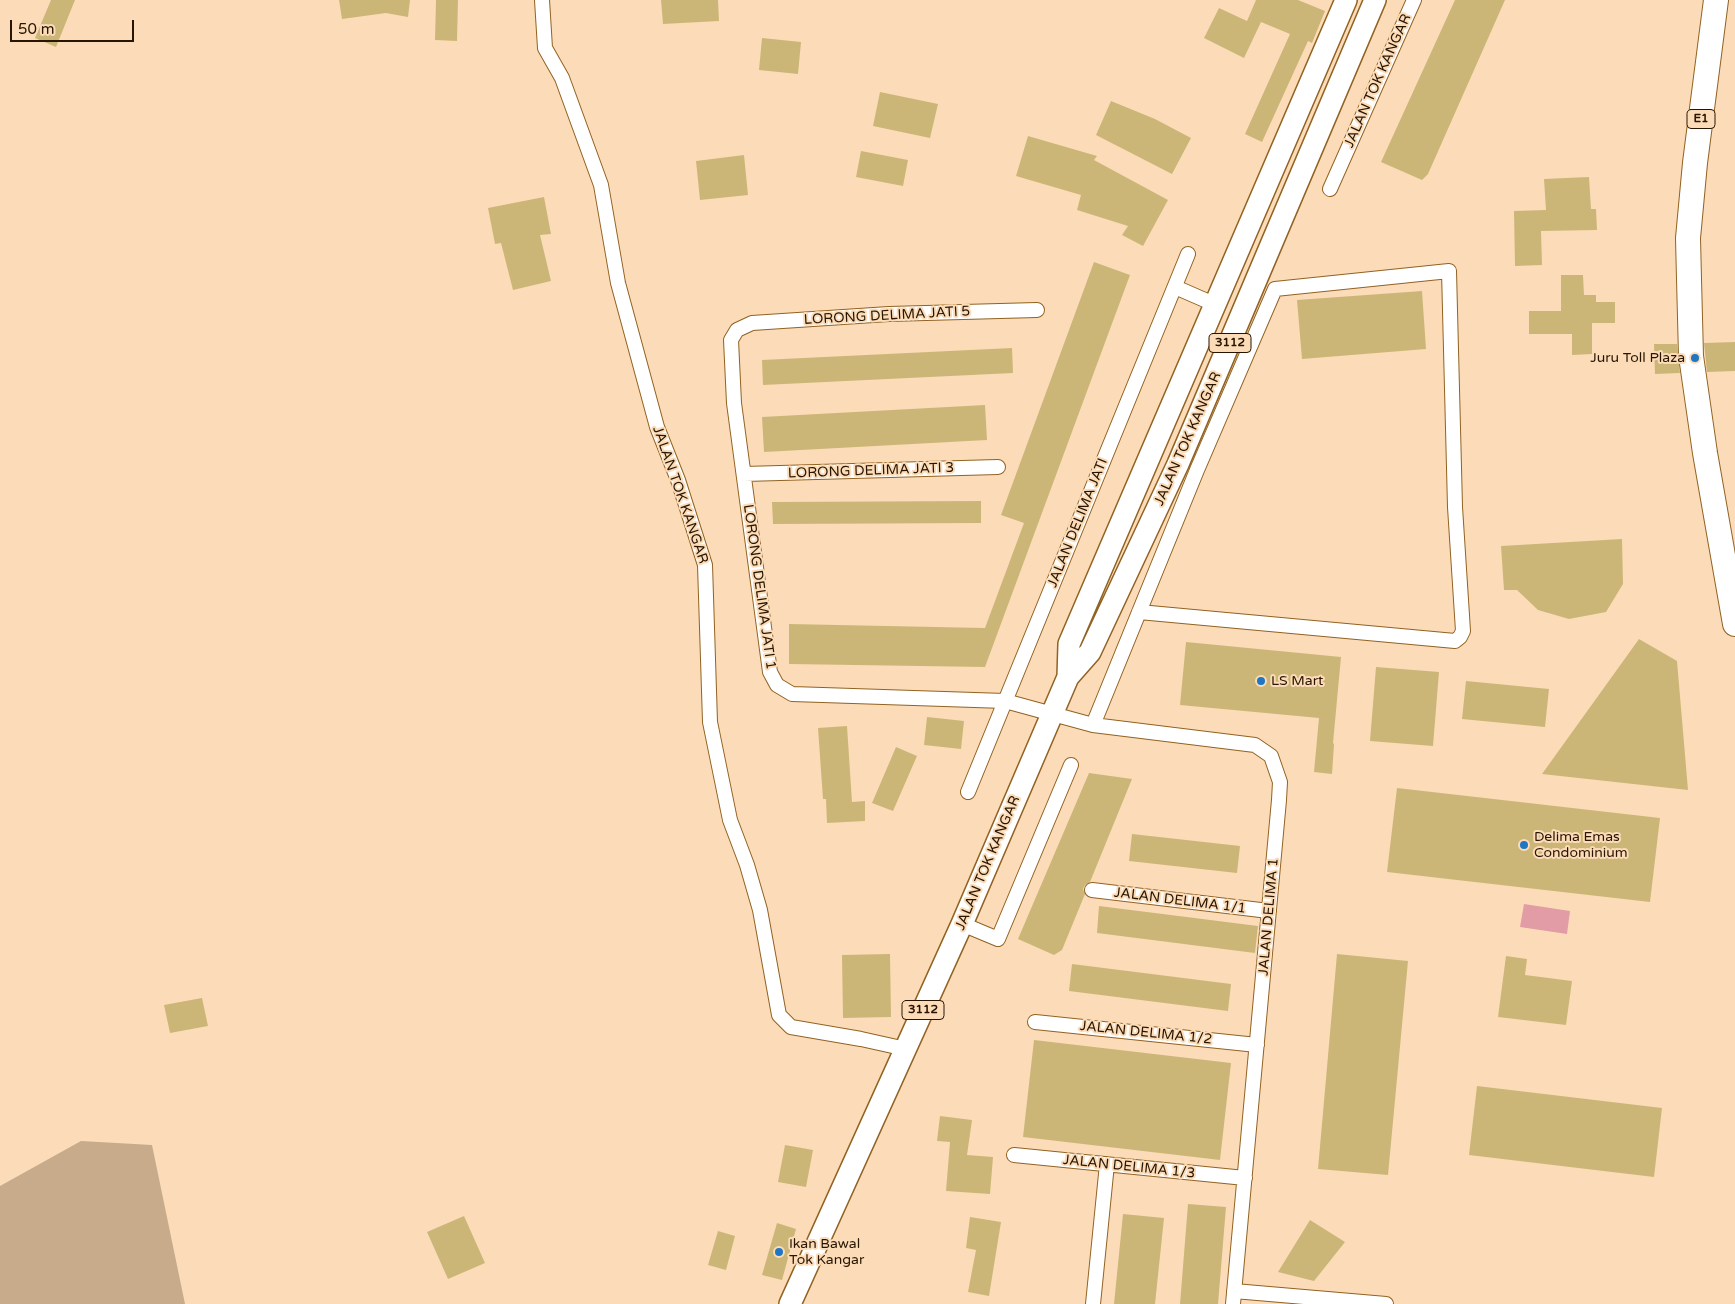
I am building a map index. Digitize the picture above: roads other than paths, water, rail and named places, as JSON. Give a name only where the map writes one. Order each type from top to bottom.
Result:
[{"type":"highway","name":"E1","points":[[1716,0],[1688,229],[1688,279],[1691,356],[1705,453],[1735,624]]},
{"type":"main road","name":"JALAN TOK KANGAR","points":[[1068,677],[1069,644],[1346,0]]},
{"type":"main road","name":"JALAN TOK KANGAR","points":[[790,1304],[962,924],[1068,677],[1090,652],[1188,467],[1375,0]]},
{"type":"street","name":"JALAN TOK KANGAR","points":[[542,0],[545,48],[562,78],[601,185],[618,283],[657,427],[678,480],[705,565],[710,722],[730,820],[747,865],[760,910],[779,1015],[791,1027],[906,1049]]},
{"type":"street","name":"JALAN TOK KANGAR","points":[[1330,189],[1414,0]]},
{"type":"street","name":"JALAN DELIMA JATI","points":[[968,792],[1188,254]]},
{"type":"street","points":[[1093,725],[1139,612],[1188,467],[1275,288],[1449,271],[1455,507],[1463,632],[1460,638],[1455,641],[1139,612]]},
{"type":"street","points":[[1175,287],[1214,304]]},
{"type":"street","name":"LORONG DELIMA JATI 5","points":[[737,330],[752,324],[889,314],[1037,310]]},
{"type":"street","name":"LORONG DELIMA JATI 1","points":[[737,330],[731,340],[734,403],[770,672],[777,686],[792,694],[1005,701],[1052,714]]},
{"type":"street","name":"LORONG DELIMA JATI 3","points":[[744,474],[998,467]]},
{"type":"street","name":"JALAN DELIMA 1","points":[[1052,714],[1093,725],[1255,745],[1271,756],[1280,782],[1233,1298]]},
{"type":"street","points":[[962,924],[998,939],[1071,765]]},
{"type":"street","name":"JALAN DELIMA 1/1","points":[[1092,890],[1269,911]]},
{"type":"street","name":"JALAN DELIMA 1/2","points":[[1035,1022],[1257,1045]]},
{"type":"street","name":"JALAN DELIMA 1/3","points":[[1014,1155],[1244,1178]]},
{"type":"street","points":[[1093,1304],[1107,1164]]},
{"type":"street","points":[[1233,1298],[1386,1304]]},
{"type":"place","name":"Juru Toll Plaza","points":[[1695,358]]},
{"type":"place","name":"LS Mart","points":[[1261,681]]},
{"type":"place","name":"Delima Emas Condominium","points":[[1524,845]]},
{"type":"place","name":"Ikan Bawal Tok Kangar","points":[[779,1252]]}]
